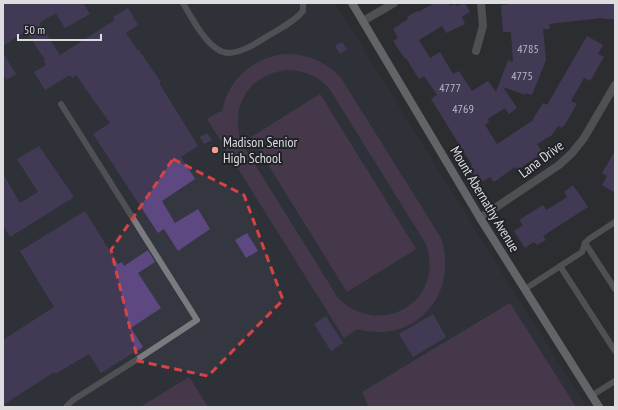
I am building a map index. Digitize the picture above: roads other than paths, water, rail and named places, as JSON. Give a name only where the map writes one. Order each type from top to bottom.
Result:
[{"type":"street","name":"Mount Abernathy Avenue","points":[[352,3],[480,218],[599,407]]},
{"type":"street","points":[[363,21],[394,3]]},
{"type":"street","points":[[476,51],[483,26],[481,3]]},
{"type":"street","name":"Lana Drive","points":[[480,218],[559,165],[572,153],[584,138],[615,85]]},
{"type":"lane","points":[[183,3],[204,37],[211,45],[228,53],[241,51],[251,46],[297,18],[303,11],[303,3]]},
{"type":"lane","points":[[61,104],[197,320],[73,400],[66,407]]},
{"type":"lane","points":[[525,289],[582,252],[585,243],[594,235],[615,222]]},
{"type":"lane","points":[[585,243],[615,289]]},
{"type":"lane","points":[[560,266],[615,351]]},
{"type":"lane","points":[[591,396],[615,381]]},
{"type":"place","name":"Madison Senior High School","points":[[215,150]]}]
